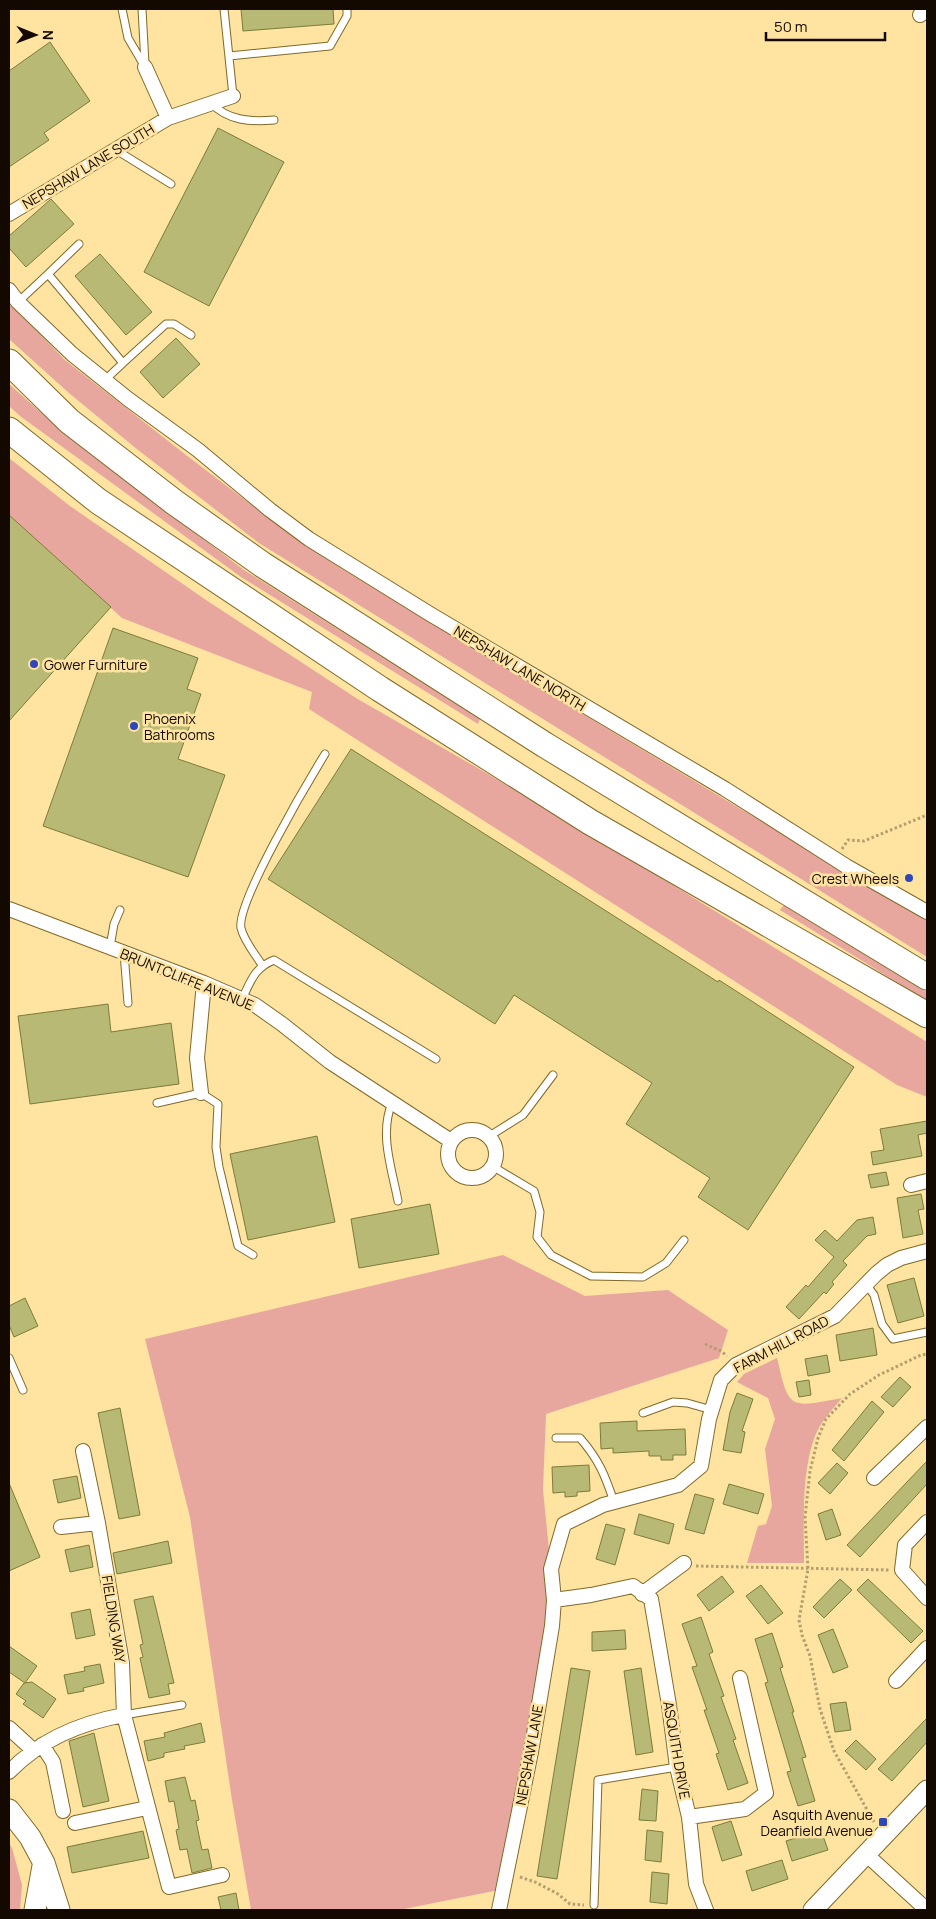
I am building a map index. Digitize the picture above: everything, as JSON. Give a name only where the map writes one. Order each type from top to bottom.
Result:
[{"type":"highway","points":[[9,362],[69,421],[174,502],[263,565],[545,745],[927,977]]},
{"type":"highway","points":[[9,430],[98,501],[389,694],[590,822],[927,1015]]},
{"type":"main road","points":[[813,1910],[927,1790]]},
{"type":"main road","points":[[9,1810],[30,1837],[44,1863],[59,1910]]},
{"type":"main road","points":[[35,1910],[44,1863]]},
{"type":"street","name":"NEPSHAW LANE SOUTH","points":[[145,67],[168,118]]},
{"type":"street","name":"NEPSHAW LANE SOUTH","points":[[9,214],[168,118],[233,96]]},
{"type":"street","points":[[9,290],[18,302],[72,354],[105,380]]},
{"type":"street","name":"NEPSHAW LANE NORTH","points":[[105,380],[198,450],[308,539],[724,789],[835,860],[927,912]]},
{"type":"street","name":"BRUNTCLIFFE AVENUE","points":[[9,910],[124,952],[255,1005],[330,1062],[451,1142]]},
{"type":"street","points":[[201,1093],[198,1058],[204,983]]},
{"type":"street","points":[[466,1130],[484,1133],[495,1148],[495,1158],[492,1166],[478,1178],[468,1178],[459,1175],[452,1168],[448,1160],[448,1150],[451,1142],[457,1134],[466,1130]]},
{"type":"street","points":[[911,1185],[927,1181]]},
{"type":"street","name":"FARM HILL ROAD","points":[[554,1600],[551,1569],[564,1524],[603,1505],[678,1485],[701,1466],[712,1410],[721,1380],[736,1365],[834,1316],[888,1265],[901,1258],[927,1251]]},
{"type":"street","points":[[874,1478],[927,1427]]},
{"type":"street","name":"FIELDING WAY","points":[[83,1451],[98,1523],[122,1663],[124,1715],[169,1887],[222,1874]]},
{"type":"street","points":[[927,1522],[904,1544],[902,1570],[927,1598]]},
{"type":"street","points":[[61,1527],[98,1523]]},
{"type":"street","points":[[554,1600],[634,1586],[642,1594],[684,1563]]},
{"type":"street","name":"ASQUITH DRIVE","points":[[642,1594],[652,1599],[677,1767],[689,1817],[696,1884],[706,1910]]},
{"type":"street","name":"NEPSHAW LANE","points":[[499,1910],[532,1752],[554,1600]]},
{"type":"street","points":[[896,1681],[927,1648]]},
{"type":"street","points":[[689,1817],[745,1809],[766,1793],[740,1678]]},
{"type":"street","points":[[9,1772],[37,1747],[70,1730],[97,1720],[124,1715]]},
{"type":"street","points":[[9,1728],[37,1747],[52,1762],[62,1811]]},
{"type":"street","points":[[75,1823],[147,1808]]},
{"type":"street","points":[[867,1855],[927,1910]]},
{"type":"lane","points":[[122,9],[128,38],[145,67]]},
{"type":"lane","points":[[142,9],[145,67]]},
{"type":"lane","points":[[224,9],[233,96]]},
{"type":"lane","points":[[229,56],[330,46],[347,16],[347,9]]},
{"type":"lane","points":[[211,103],[221,113],[238,119],[255,122],[274,120]]},
{"type":"lane","points":[[116,150],[172,184]]},
{"type":"lane","points":[[18,302],[79,244]]},
{"type":"lane","points":[[48,274],[123,363]]},
{"type":"lane","points":[[105,380],[166,324],[174,324],[191,335]]},
{"type":"lane","points":[[262,965],[247,941],[241,927],[243,911],[288,819],[325,754]]},
{"type":"lane","points":[[110,947],[114,924],[120,910]]},
{"type":"lane","points":[[124,952],[128,1003]]},
{"type":"lane","points":[[242,999],[253,977],[262,965],[274,960],[436,1059]]},
{"type":"lane","points":[[488,1137],[523,1115],[552,1076]]},
{"type":"lane","points":[[157,1103],[201,1093],[218,1104],[216,1147],[218,1167],[238,1246],[254,1255]]},
{"type":"lane","points":[[392,1103],[386,1116],[385,1134],[398,1201]]},
{"type":"lane","points":[[492,1166],[534,1191],[540,1212],[537,1237],[551,1255],[591,1276],[643,1277],[666,1264],[684,1240]]},
{"type":"lane","points":[[866,1284],[874,1294],[882,1324],[893,1338],[927,1332]]},
{"type":"lane","points":[[9,1358],[22,1390]]},
{"type":"lane","points":[[643,1413],[673,1402],[687,1403],[712,1410]]},
{"type":"lane","points":[[556,1438],[580,1438],[591,1450],[604,1471],[614,1502]]},
{"type":"lane","points":[[124,1715],[182,1705]]},
{"type":"lane","points":[[594,1905],[598,1780],[677,1767]]},
{"type":"path","points":[[835,860],[848,840],[864,841],[927,815]]},
{"type":"path","points":[[705,1344],[721,1351],[736,1365]]},
{"type":"path","points":[[884,1836],[856,1792],[834,1751],[820,1709],[810,1656],[798,1620],[808,1568],[805,1517],[810,1471],[818,1438],[826,1420],[850,1394],[879,1375],[927,1354]]},
{"type":"path","points":[[684,1563],[692,1566],[902,1570]]},
{"type":"path","points":[[507,1874],[535,1882],[558,1894],[570,1904],[594,1905]]},
{"type":"shaded area","points":[[9,302],[65,360],[274,522],[342,569],[927,921],[927,957],[259,543],[138,450],[69,393],[9,339]]},
{"type":"shaded area","points":[[9,384],[65,434],[244,570],[480,719],[478,724],[241,577],[20,416],[9,406]]},
{"type":"shaded area","points":[[9,458],[70,506],[206,600],[356,698],[561,816],[927,1042],[927,1097],[897,1085],[309,709],[312,692],[122,618],[9,515]]},
{"type":"shaded area","points":[[784,905],[927,992],[927,1001],[780,910]]},
{"type":"shaded area","points":[[503,1255],[585,1296],[668,1290],[728,1330],[719,1358],[546,1414],[543,1490],[554,1600],[504,1889],[399,1910],[251,1910],[232,1800],[190,1517],[145,1339]]},
{"type":"shaded area","points":[[777,1358],[785,1388],[794,1401],[811,1403],[842,1398],[820,1425],[807,1466],[804,1499],[804,1563],[747,1563],[758,1526],[766,1524],[772,1506],[765,1449],[775,1419],[768,1398],[737,1382],[744,1374]]},
{"type":"shaded area","points":[[9,1843],[22,1885],[20,1910],[9,1910]]},
{"type":"building","points":[[241,9],[333,9],[334,24],[243,31]]},
{"type":"building","points":[[50,42],[90,101],[44,133],[49,140],[9,167],[9,71]]},
{"type":"building","points":[[218,128],[284,162],[209,306],[144,272]]},
{"type":"building","points":[[51,199],[74,224],[26,267],[9,248],[9,236]]},
{"type":"building","points":[[100,254],[152,312],[126,335],[75,276]]},
{"type":"building","points":[[176,338],[200,364],[163,398],[140,372]]},
{"type":"building","name":"Gower Furniture","points":[[9,515],[111,607],[9,721]]},
{"type":"building","name":"Phoenix Bathrooms","points":[[113,628],[198,658],[187,689],[201,694],[178,759],[225,775],[188,877],[43,826]]},
{"type":"building","points":[[351,749],[854,1067],[748,1230],[698,1197],[710,1178],[626,1124],[652,1083],[514,995],[495,1024],[268,879]]},
{"type":"building","points":[[108,1004],[111,1032],[171,1023],[179,1084],[30,1104],[18,1016]]},
{"type":"building","points":[[927,1121],[927,1133],[918,1135],[922,1156],[873,1165],[871,1152],[884,1150],[880,1129]]},
{"type":"building","points":[[317,1136],[335,1222],[248,1240],[230,1154]]},
{"type":"building","points":[[886,1172],[889,1185],[871,1188],[868,1175]]},
{"type":"building","points":[[921,1194],[924,1209],[918,1210],[923,1234],[903,1238],[897,1198]]},
{"type":"building","points":[[430,1204],[439,1254],[359,1268],[351,1219]]},
{"type":"building","points":[[873,1217],[876,1234],[867,1236],[843,1261],[847,1265],[832,1282],[834,1284],[799,1319],[786,1307],[806,1285],[808,1287],[834,1257],[815,1240],[825,1230],[837,1241],[857,1220]]},
{"type":"building","points":[[914,1278],[924,1316],[898,1323],[887,1285]]},
{"type":"building","points":[[25,1298],[38,1326],[14,1337],[9,1325],[9,1306]]},
{"type":"building","points":[[873,1328],[877,1355],[840,1361],[836,1335]]},
{"type":"building","points":[[827,1355],[830,1372],[808,1376],[805,1359]]},
{"type":"building","points":[[900,1377],[911,1387],[893,1407],[881,1397]]},
{"type":"building","points":[[809,1380],[811,1395],[799,1397],[796,1382]]},
{"type":"building","points":[[737,1393],[753,1399],[742,1431],[745,1432],[741,1453],[723,1450],[730,1412]]},
{"type":"building","points":[[872,1401],[884,1412],[844,1461],[832,1450]]},
{"type":"building","points":[[120,1408],[140,1515],[119,1519],[98,1413]]},
{"type":"building","points":[[637,1421],[637,1431],[685,1429],[686,1455],[673,1455],[673,1460],[661,1460],[661,1456],[649,1456],[649,1451],[613,1453],[613,1448],[601,1449],[600,1423]]},
{"type":"building","points":[[927,1461],[927,1484],[860,1557],[847,1545]]},
{"type":"building","points":[[837,1463],[848,1473],[830,1494],[818,1483]]},
{"type":"building","points":[[589,1465],[590,1491],[577,1492],[577,1496],[565,1497],[565,1492],[553,1493],[552,1467]]},
{"type":"building","points":[[77,1476],[81,1498],[58,1503],[53,1480]]},
{"type":"building","points":[[9,1483],[40,1557],[9,1571]]},
{"type":"building","points":[[729,1484],[764,1494],[758,1514],[723,1504]]},
{"type":"building","points":[[695,1494],[714,1499],[704,1534],[685,1529]]},
{"type":"building","points":[[832,1509],[841,1535],[826,1540],[818,1514]]},
{"type":"building","points":[[639,1514],[674,1524],[669,1544],[634,1534]]},
{"type":"building","points":[[606,1524],[625,1529],[615,1565],[596,1559]]},
{"type":"building","points":[[168,1541],[172,1563],[117,1574],[113,1553]]},
{"type":"building","points":[[89,1545],[93,1567],[70,1572],[65,1550]]},
{"type":"building","points":[[722,1576],[734,1592],[709,1611],[697,1595]]},
{"type":"building","points":[[840,1579],[852,1590],[824,1618],[813,1607]]},
{"type":"building","points":[[868,1579],[923,1631],[911,1643],[857,1590]]},
{"type":"building","points":[[761,1585],[783,1613],[768,1624],[746,1596]]},
{"type":"building","points":[[153,1596],[174,1683],[168,1684],[170,1694],[149,1698],[140,1658],[143,1657],[140,1645],[143,1644],[134,1600]]},
{"type":"building","points":[[90,1609],[95,1635],[76,1639],[71,1613]]},
{"type":"building","points":[[701,1617],[713,1652],[709,1654],[724,1696],[721,1697],[736,1739],[733,1740],[748,1783],[728,1790],[716,1754],[719,1753],[704,1710],[707,1710],[692,1667],[697,1666],[682,1624]]},
{"type":"building","points":[[833,1629],[848,1667],[833,1673],[818,1635]]},
{"type":"building","points":[[625,1630],[626,1649],[592,1651],[592,1632]]},
{"type":"building","points":[[772,1633],[783,1667],[780,1668],[806,1757],[802,1758],[815,1801],[798,1806],[787,1772],[791,1771],[765,1683],[768,1682],[755,1639]]},
{"type":"building","points":[[9,1646],[37,1666],[25,1683],[9,1672]]},
{"type":"building","points":[[100,1664],[104,1683],[83,1688],[84,1691],[68,1694],[64,1675],[85,1671],[84,1667]]},
{"type":"building","points":[[571,1668],[590,1671],[557,1879],[537,1876]]},
{"type":"building","points":[[641,1668],[653,1752],[636,1755],[624,1671]]},
{"type":"building","points":[[32,1682],[56,1699],[43,1718],[23,1704],[26,1701],[16,1694],[24,1683]]},
{"type":"building","points":[[846,1702],[851,1730],[835,1732],[830,1704]]},
{"type":"building","points":[[927,1718],[927,1742],[892,1781],[878,1769]]},
{"type":"building","points":[[201,1723],[205,1742],[184,1746],[185,1749],[164,1753],[164,1757],[148,1761],[144,1741],[165,1737],[164,1733]]},
{"type":"building","points":[[94,1733],[109,1801],[83,1807],[69,1741]]},
{"type":"building","points":[[856,1740],[876,1759],[866,1770],[845,1751]]},
{"type":"building","points":[[185,1777],[191,1801],[195,1800],[199,1820],[196,1821],[202,1850],[208,1849],[212,1868],[192,1873],[187,1849],[180,1850],[176,1830],[179,1829],[174,1801],[169,1802],[165,1781]]},
{"type":"building","points":[[642,1789],[658,1791],[656,1821],[639,1820]]},
{"type":"building","points":[[731,1821],[742,1855],[722,1861],[712,1827]]},
{"type":"building","points":[[647,1830],[663,1832],[661,1862],[645,1860]]},
{"type":"building","points":[[821,1830],[828,1850],[792,1861],[786,1841]]},
{"type":"building","points":[[143,1831],[149,1858],[72,1873],[67,1847]]},
{"type":"building","points":[[782,1860],[788,1879],[752,1891],[746,1871]]},
{"type":"building","points":[[652,1872],[669,1874],[667,1904],[650,1902]]},
{"type":"building","points":[[236,1893],[239,1910],[221,1910],[218,1897]]},
{"type":"place","name":"Gower Furniture","points":[[34,664]]},
{"type":"place","name":"Phoenix Bathrooms","points":[[134,726]]},
{"type":"place","name":"Crest Wheels","points":[[909,878]]},
{"type":"place","name":"Asquith Avenue Deanfield Avenue","points":[[883,1822]]}]
